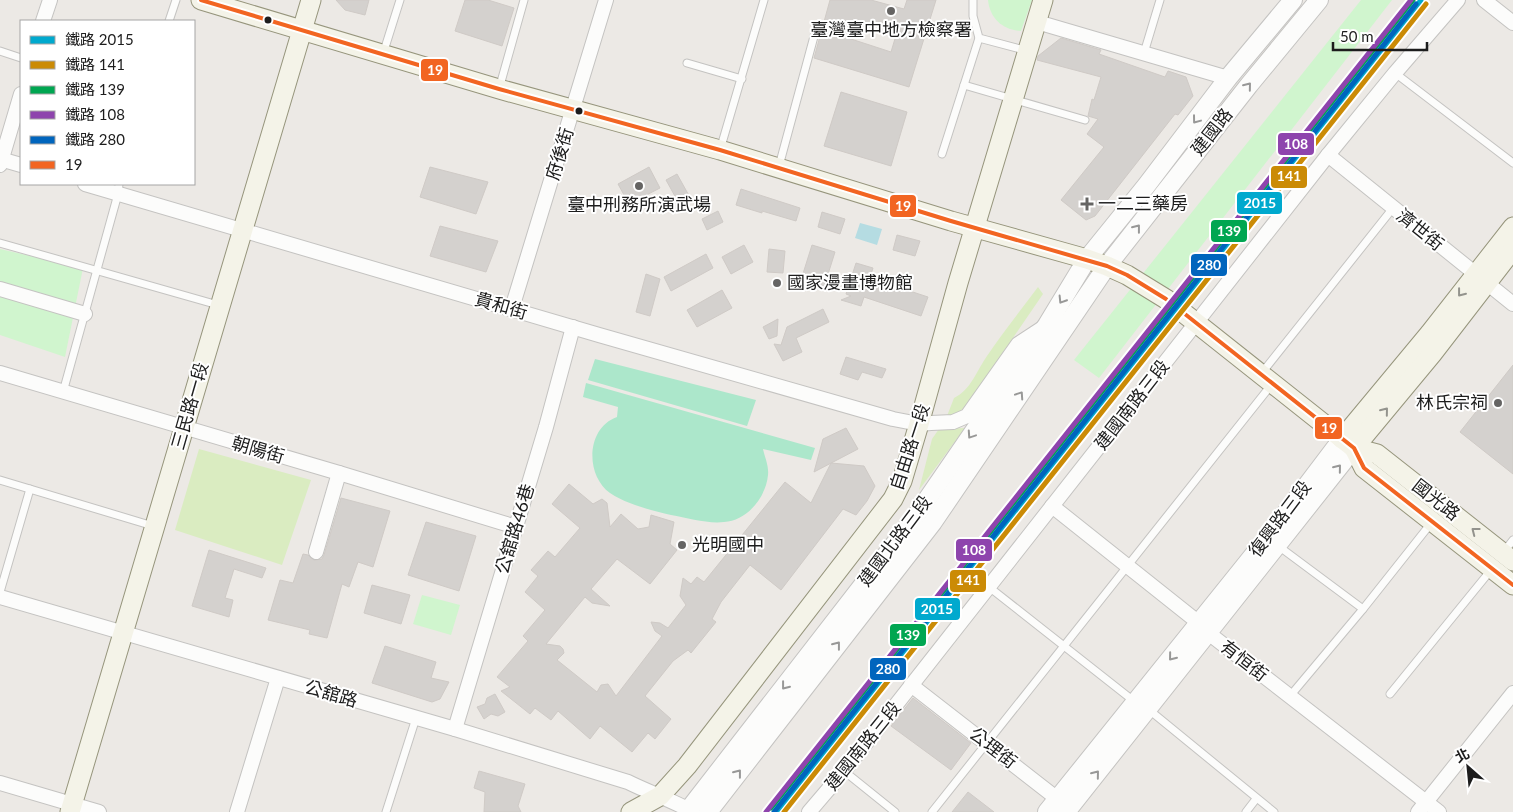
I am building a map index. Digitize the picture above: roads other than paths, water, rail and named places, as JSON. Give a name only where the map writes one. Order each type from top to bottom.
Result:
[{"type":"main road","name":"國光路","points":[[201,0],[499,89],[720,150],[976,228],[1087,259],[1127,274],[1196,323],[1348,444],[1364,468],[1513,585]]},
{"type":"main road","name":"三民路一段","points":[[71,808],[311,0]]},
{"type":"main road","name":"自由路一段","points":[[631,812],[660,796],[687,766],[893,499],[902,481],[958,283],[1043,0]]},
{"type":"main road","name":"復興路三段","points":[[1348,444],[1481,279],[1513,227]]},
{"type":"main road","name":"復興路三段","points":[[1481,279],[1513,249]]},
{"type":"main road","name":"國光路","points":[[1348,444],[1377,454],[1510,551]]},
{"type":"street","points":[[43,20],[50,0]]},
{"type":"street","name":"府後街","points":[[512,308],[606,0]]},
{"type":"street","name":"建國路","points":[[1087,259],[1146,186],[1228,78],[1293,0]]},
{"type":"street","name":"建國路","points":[[1107,266],[1249,85],[1320,0]]},
{"type":"street","name":"建國南路三段","points":[[810,812],[1328,155],[1458,0]]},
{"type":"street","points":[[1484,0],[1513,23]]},
{"type":"street","points":[[1037,22],[1228,78]]},
{"type":"street","points":[[20,97],[1,161],[20,165]]},
{"type":"street","name":"濟世街","points":[[1328,155],[1513,304]]},
{"type":"street","name":"貴和街","points":[[92,185],[119,189],[242,230],[893,419],[919,424],[953,422],[967,416],[1018,344],[1047,325]]},
{"type":"street","name":"建國北路三段","points":[[690,811],[911,523],[1047,325],[1087,259]]},
{"type":"street","name":"建國北路三段","points":[[708,812],[932,522],[1107,266]]},
{"type":"street","points":[[0,288],[85,314]]},
{"type":"street","name":"公舘路46巷","points":[[455,729],[516,527],[573,327]]},
{"type":"street","name":"朝陽街","points":[[0,373],[516,527]]},
{"type":"street","name":"復興路三段","points":[[1203,627],[1278,545],[1348,444]]},
{"type":"street","name":"復興路三段","points":[[1063,809],[1203,627],[1264,542],[1348,444]]},
{"type":"street","points":[[316,552],[339,473]]},
{"type":"street","name":"有恒街","points":[[1052,506],[1290,696],[1422,807],[1439,812]]},
{"type":"street","name":"公舘路","points":[[0,597],[122,634],[455,729],[628,782],[645,791],[672,800],[690,811]]},
{"type":"street","points":[[236,812],[278,678]]},
{"type":"street","name":"公理街","points":[[911,685],[986,743],[1063,809]]},
{"type":"street","points":[[1422,807],[1513,693]]},
{"type":"street","points":[[0,783],[71,808],[99,812]]},
{"type":"lane","points":[[169,20],[176,0]]},
{"type":"lane","points":[[383,54],[400,0]]},
{"type":"lane","points":[[499,89],[524,0]]},
{"type":"lane","points":[[720,150],[764,0]]},
{"type":"lane","points":[[942,154],[979,38],[973,16],[973,0]]},
{"type":"lane","points":[[1144,54],[1160,0]]},
{"type":"lane","points":[[779,168],[816,29]]},
{"type":"lane","points":[[979,38],[1028,52]]},
{"type":"lane","points":[[0,51],[20,58]]},
{"type":"lane","points":[[687,62],[742,79]]},
{"type":"lane","points":[[1395,73],[1513,162]]},
{"type":"lane","points":[[964,85],[1086,120]]},
{"type":"lane","points":[[63,392],[98,271],[119,189]]},
{"type":"lane","points":[[932,812],[1128,567],[1393,208]]},
{"type":"lane","points":[[0,243],[219,306]]},
{"type":"lane","points":[[0,480],[154,527]]},
{"type":"lane","points":[[0,592],[30,489]]},
{"type":"lane","points":[[1290,696],[1363,609],[1432,521]]},
{"type":"lane","points":[[1278,545],[1363,609]]},
{"type":"lane","points":[[1390,694],[1492,568]]},
{"type":"lane","points":[[989,587],[1274,812]]},
{"type":"lane","points":[[386,812],[416,718]]},
{"type":"lane","points":[[844,771],[895,812]]},
{"type":"lane","points":[[1246,812],[1256,799]]},
{"type":"water","points":[[860,223],[882,229],[877,245],[855,238]]},
{"type":"rail line","name":"108","points":[[766,812],[1411,0]]},
{"type":"rail line","name":"139","points":[[771,808],[1413,0]]},
{"type":"rail line","name":"2015","points":[[776,812],[1421,0]]},
{"type":"rail line","name":"280","points":[[774,812],[1416,4]]},
{"type":"rail line","name":"141","points":[[784,812],[1426,4]]},
{"type":"place","name":"臺灣臺中地方檢察署","points":[[891,11]]},
{"type":"place","name":"臺中刑務所演武場","points":[[639,186]]},
{"type":"place","name":"一二三藥房","points":[[1087,204]]},
{"type":"place","name":"國家漫畫博物館","points":[[777,283]]},
{"type":"place","name":"林氏宗祠","points":[[1498,403]]},
{"type":"place","name":"光明國中","points":[[682,545]]}]
